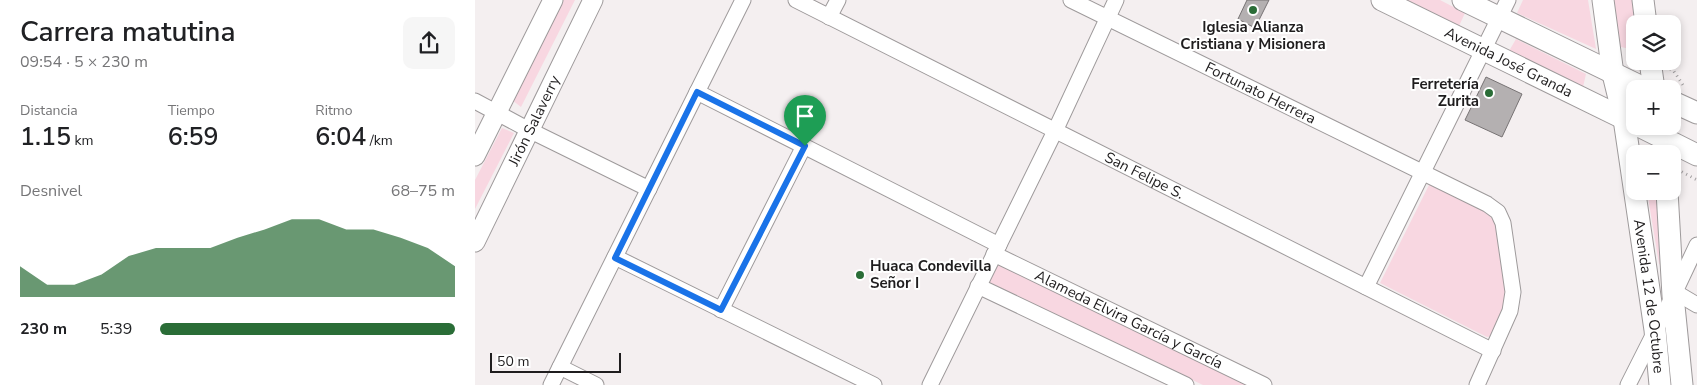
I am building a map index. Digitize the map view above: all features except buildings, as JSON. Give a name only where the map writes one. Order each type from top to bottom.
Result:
[{"type":"main road","name":"Avenida José Granda","points":[[1382,0],[1626,120]]},
{"type":"main road","points":[[1463,0],[1504,9],[1626,80]]},
{"type":"main road","name":"Avenida 12 de Octubre","points":[[1603,0],[1613,74],[1626,106]]},
{"type":"main road","points":[[1643,0],[1645,15]]},
{"type":"main road","points":[[1681,106],[1697,113]]},
{"type":"main road","name":"Avenida 12 de Octubre","points":[[1634,135],[1660,385]]},
{"type":"main road","name":"Avenida José Granda","points":[[1662,139],[1697,155]]},
{"type":"main road","name":"Avenida 12 de Octubre","points":[[1668,200],[1682,385]]},
{"type":"street","points":[[475,156],[553,0]]},
{"type":"street","name":"Jirón Salaverry","points":[[475,242],[593,0]]},
{"type":"street","points":[[551,385],[743,0]]},
{"type":"street","name":"San Felipe S.","points":[[796,0],[1493,351]]},
{"type":"street","points":[[829,17],[838,0]]},
{"type":"street","name":"Fortunato Herrera","points":[[1071,0],[1423,172],[1487,204],[1497,212],[1503,223],[1513,292],[1510,311],[1477,385]]},
{"type":"street","points":[[930,385],[1055,130],[1116,0]]},
{"type":"street","points":[[1366,287],[1504,9]]},
{"type":"street","name":"Alameda Elvira García y García","points":[[697,92],[805,146],[996,250],[1264,385]]},
{"type":"street","points":[[475,101],[529,130],[649,189]]},
{"type":"street","points":[[721,310],[805,146]]},
{"type":"street","points":[[1628,385],[1697,245]]},
{"type":"street","points":[[615,258],[874,385]]},
{"type":"street","points":[[978,286],[1186,385]]},
{"type":"street","points":[[1674,294],[1697,304]]},
{"type":"street","points":[[560,367],[596,385]]},
{"type":"path","points":[[1681,171],[1697,180]]},
{"type":"shaded area","points":[[562,0],[575,0],[521,107],[512,100]]},
{"type":"shaded area","points":[[1407,0],[1440,0],[1465,13],[1459,26]]},
{"type":"shaded area","points":[[1523,0],[1588,0],[1596,49],[1517,13]]},
{"type":"shaded area","points":[[1610,0],[1634,0],[1636,15],[1626,15],[1626,48],[1616,46]]},
{"type":"shaded area","points":[[1516,39],[1586,74],[1583,87],[1509,51]]},
{"type":"shaded area","points":[[502,128],[514,133],[475,209],[475,180]]},
{"type":"shaded area","points":[[1430,183],[1486,210],[1498,227],[1506,286],[1506,303],[1494,336],[1487,337],[1380,283]]},
{"type":"shaded area","points":[[1648,200],[1660,200],[1664,267],[1659,264]]},
{"type":"shaded area","points":[[996,263],[1249,385],[1203,385],[985,282]]},
{"type":"place","name":"Iglesia Alianza Cristiana y Misionera","points":[[1253,10]]},
{"type":"place","name":"Ferretería Zurita","points":[[1489,93]]},
{"type":"place","name":"Huaca Condevilla Señor I","points":[[860,275]]},
{"type":"route","points":[[697,92],[805,146],[721,310],[615,258],[697,92]]}]
